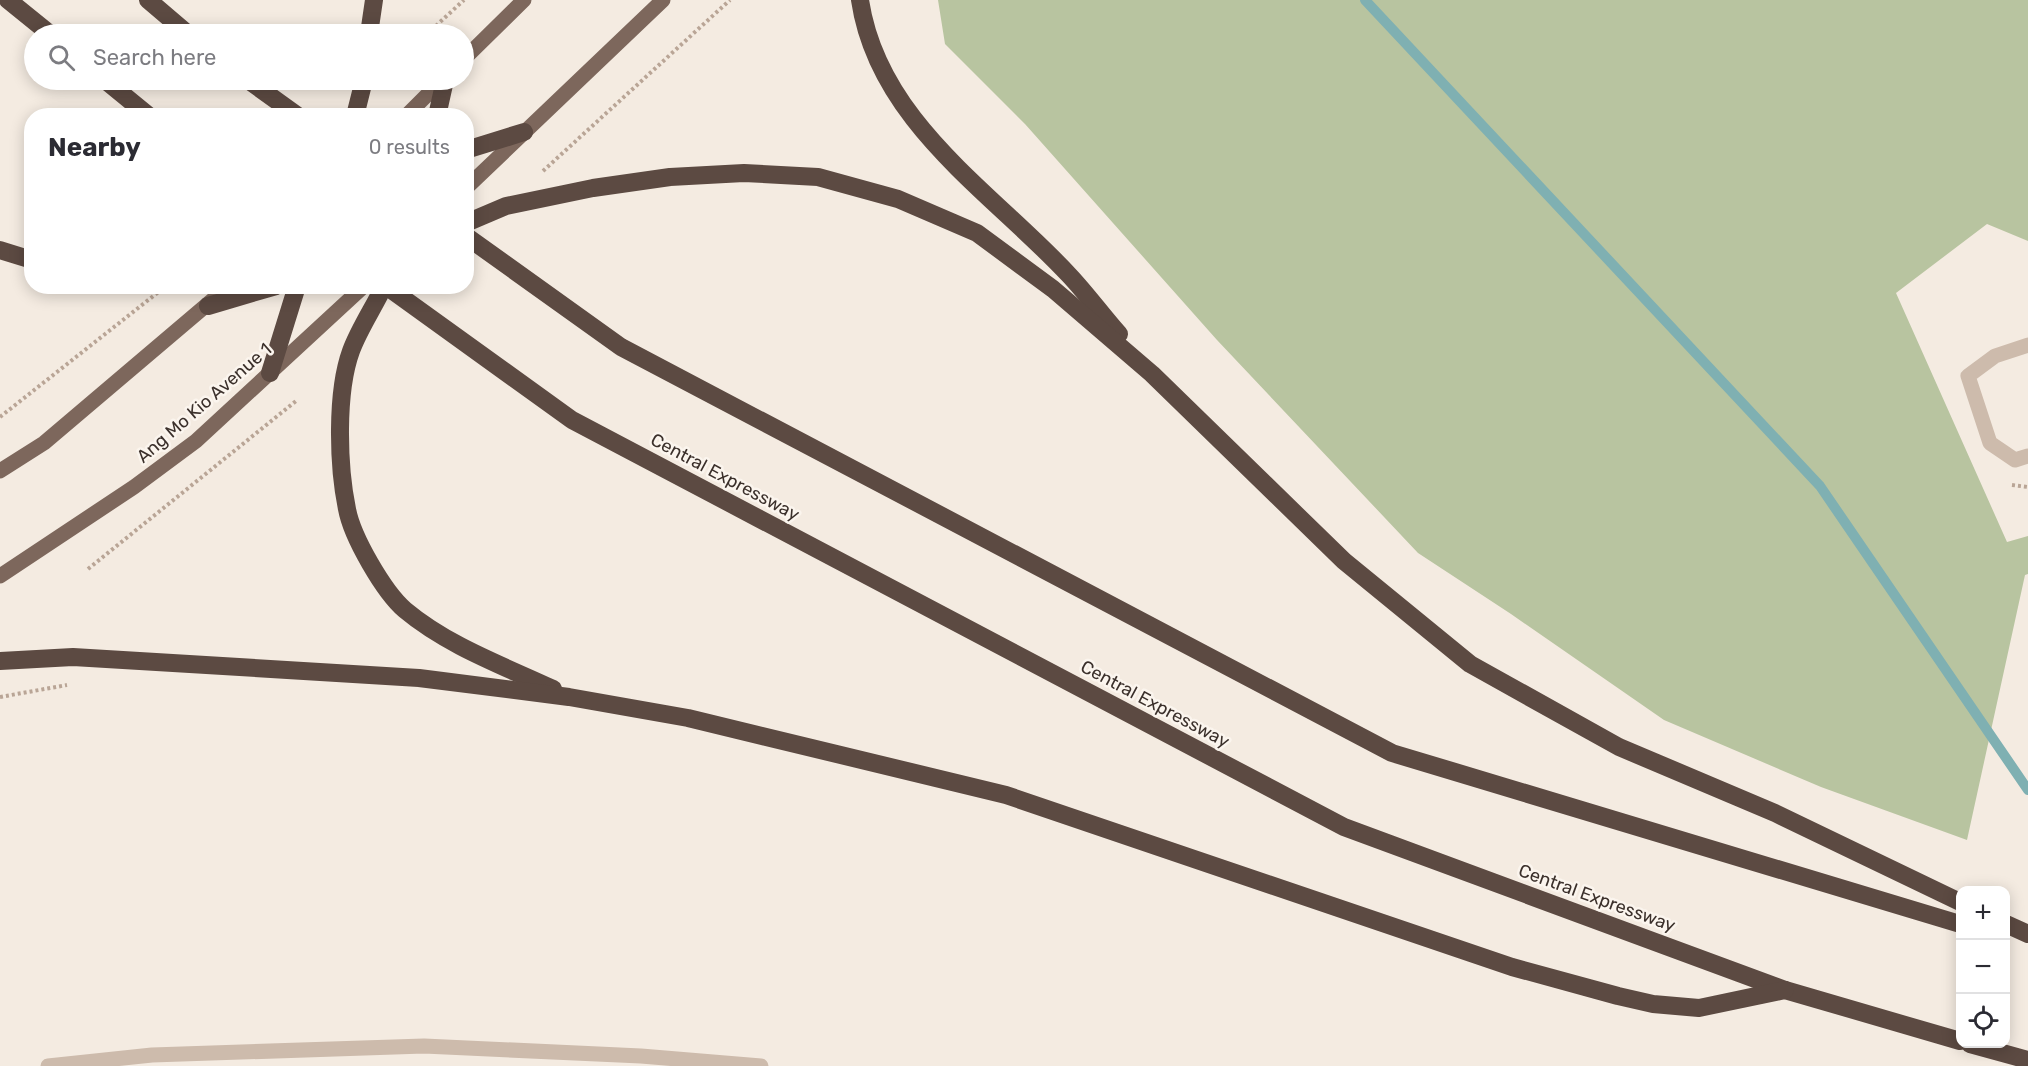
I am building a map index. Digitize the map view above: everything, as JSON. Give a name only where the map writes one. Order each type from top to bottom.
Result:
[{"type":"highway","points":[[8,0],[38,24]]},
{"type":"highway","points":[[148,0],[176,24]]},
{"type":"highway","points":[[370,24],[374,0]]},
{"type":"highway","points":[[860,0],[862,16],[887,79],[932,144],[1069,274],[1152,374]]},
{"type":"highway","points":[[117,90],[140,108]]},
{"type":"highway","points":[[262,90],[287,108]]},
{"type":"highway","points":[[357,108],[362,90]]},
{"type":"highway","points":[[438,108],[442,90]]},
{"type":"highway","points":[[474,148],[524,132]]},
{"type":"highway","points":[[474,219],[506,206],[593,188],[670,177],[744,173],[818,177],[898,199],[977,233],[1053,289],[1152,374],[1344,561],[1470,664],[1619,747],[1776,813],[1956,900]]},
{"type":"highway","points":[[474,242],[621,346],[1392,753],[1956,923]]},
{"type":"highway","points":[[0,250],[24,258]]},
{"type":"highway","points":[[208,306],[249,294]]},
{"type":"highway","points":[[270,373],[295,294]]},
{"type":"highway","points":[[381,294],[351,351],[341,396],[341,448],[347,510],[371,566],[404,609],[439,635],[569,697]]},
{"type":"highway","name":"Central Expressway","points":[[396,294],[572,420],[1344,827],[1785,990],[1956,1040]]},
{"type":"highway","points":[[0,660],[73,657],[419,678],[569,697],[688,718],[1006,795],[1512,967],[1618,996],[1653,1004],[1700,1008],[1785,990]]},
{"type":"highway","points":[[2010,926],[2028,934]]},
{"type":"highway","points":[[2010,938],[2028,944]]},
{"type":"highway","points":[[1984,1048],[2028,1060]]},
{"type":"main road","points":[[474,49],[524,0]]},
{"type":"main road","points":[[474,180],[663,0]]},
{"type":"main road","points":[[414,108],[433,90]]},
{"type":"main road","points":[[0,471],[44,443],[221,294]]},
{"type":"main road","name":"Ang Mo Kio Avenue 1","points":[[0,576],[135,487],[196,441],[355,294]]},
{"type":"street","points":[[2028,345],[1995,356],[1968,376],[1990,443],[2015,460],[2028,456]]},
{"type":"street","points":[[48,1066],[152,1055],[424,1046],[641,1056],[761,1066]]},
{"type":"path","points":[[438,24],[464,0]]},
{"type":"path","points":[[542,172],[730,0]]},
{"type":"path","points":[[0,417],[156,294]]},
{"type":"path","points":[[88,569],[296,401]]},
{"type":"path","points":[[0,697],[70,685]]},
{"type":"green space","points":[[938,0],[2028,0],[2028,241],[1987,224],[1896,293],[2007,542],[2028,536],[2028,574],[2025,575],[1967,840],[1821,787],[1664,720],[1418,553],[1217,340],[1025,124],[945,44]]},
{"type":"waterway","points":[[1365,0],[1820,486],[2028,790]]}]
